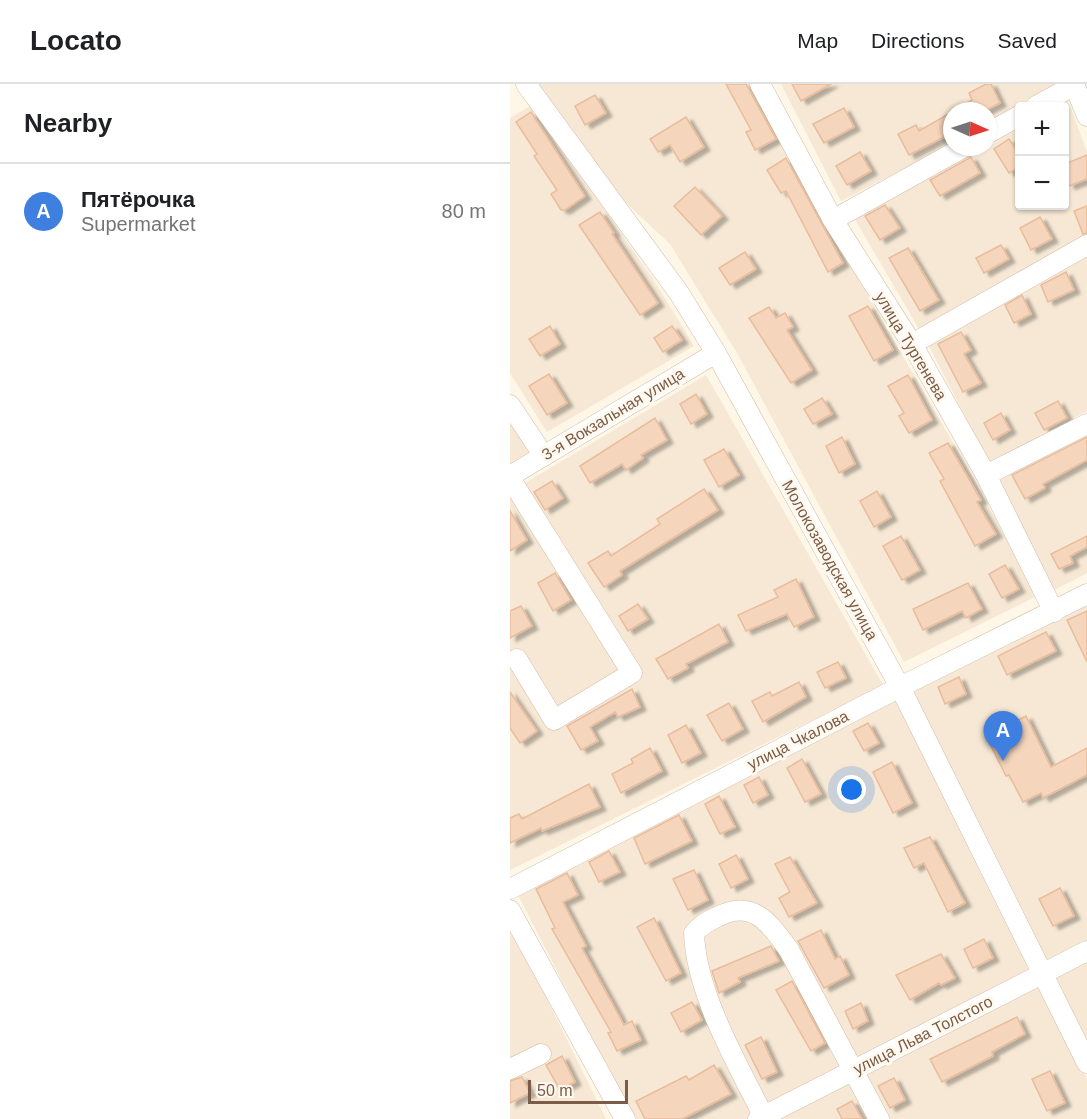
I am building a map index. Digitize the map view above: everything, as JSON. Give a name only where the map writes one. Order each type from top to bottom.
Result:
[{"type":"street","points":[[510,89],[518,84]]},
{"type":"street","name":"Молокозаводская улица","points":[[526,84],[679,293],[716,353],[900,687],[1087,1063]]},
{"type":"street","name":"улица Тургенева","points":[[760,84],[833,220],[912,344],[986,476],[1054,612]]},
{"type":"street","points":[[1043,102],[1075,85],[1087,116]]},
{"type":"street","points":[[997,129],[1015,119]]},
{"type":"street","points":[[833,220],[948,156]]},
{"type":"street","points":[[912,344],[1087,245]]},
{"type":"street","name":"3-я Вокзальная улица","points":[[510,477],[716,353]]},
{"type":"street","points":[[510,405],[544,456]]},
{"type":"street","points":[[986,476],[1087,424]]},
{"type":"street","points":[[510,477],[632,673],[554,720],[517,659]]},
{"type":"street","name":"улица Чкалова","points":[[510,889],[900,687],[1087,594]]},
{"type":"street","points":[[762,1118],[708,998],[694,945],[694,933],[700,925],[720,915],[741,909],[752,912],[772,927],[789,950],[879,1119]]},
{"type":"street","points":[[510,910],[625,1119]]},
{"type":"street","name":"улица Льва Толстого","points":[[762,1118],[1087,951]]},
{"type":"street","points":[[510,1069],[541,1054]]},
{"type":"shaded area","points":[[539,84],[751,84],[825,221],[974,479],[1037,596],[904,662],[737,353],[670,244],[623,200]]},
{"type":"shaded area","points":[[781,84],[1062,84],[1063,87],[1028,102],[1015,102],[1015,108],[997,119],[997,102],[943,102],[943,149],[841,201]]},
{"type":"shaded area","points":[[1069,103],[1087,152],[1087,237],[919,329],[853,216],[963,156],[997,156],[997,138],[1015,128],[1015,210],[1069,210]]},
{"type":"shaded area","points":[[532,105],[655,282],[694,346],[547,432],[510,373],[510,118]]},
{"type":"shaded area","points":[[1087,254],[1087,411],[989,463],[927,342]]},
{"type":"shaded area","points":[[706,375],[883,685],[510,870],[510,492]]},
{"type":"shaded area","points":[[510,422],[531,455],[510,468]]},
{"type":"shaded area","points":[[1087,430],[1087,573],[1054,590],[996,476]]},
{"type":"shaded area","points":[[1087,601],[1087,942],[1046,965],[907,688]]},
{"type":"shaded area","points":[[898,695],[1034,972],[748,1119],[633,1119],[517,893]]},
{"type":"shaded area","points":[[510,924],[606,1119],[510,1119]]},
{"type":"shaded area","points":[[1087,960],[1087,1044],[1053,977]]},
{"type":"shaded area","points":[[1038,984],[1087,1079],[1087,1119],[771,1119]]},
{"type":"building","points":[[726,84],[746,84],[776,139],[755,150],[746,132],[751,130]]},
{"type":"building","points":[[792,84],[831,84],[801,101]]},
{"type":"building","points":[[986,84],[991,84],[1000,103],[969,102],[972,100],[969,93]]},
{"type":"building","points":[[595,95],[606,113],[585,125],[575,106]]},
{"type":"building","points":[[844,108],[854,127],[824,143],[813,124]]},
{"type":"building","points":[[531,112],[585,196],[565,210],[561,210],[551,194],[557,190],[534,156],[537,154],[516,122]]},
{"type":"building","points":[[686,117],[704,147],[680,162],[670,145],[658,152],[650,139]]},
{"type":"building","points":[[943,117],[943,138],[909,155],[898,134],[916,125],[919,131]]},
{"type":"building","points":[[1009,139],[1015,148],[1015,169],[1009,173],[997,154],[997,147]]},
{"type":"building","points":[[860,152],[871,171],[847,185],[836,166]]},
{"type":"building","points":[[1087,155],[1087,179],[1069,186],[1069,162]]},
{"type":"building","points":[[971,157],[980,173],[940,196],[930,180]]},
{"type":"building","points":[[786,158],[843,263],[828,272],[786,191],[781,193],[767,170]]},
{"type":"building","points":[[695,187],[722,216],[701,235],[674,206]]},
{"type":"building","points":[[885,205],[900,228],[880,240],[865,216]]},
{"type":"building","points":[[1087,206],[1087,233],[1083,234],[1074,211]]},
{"type":"building","points":[[600,212],[658,303],[640,315],[579,225]]},
{"type":"building","points":[[1040,217],[1052,239],[1031,250],[1020,228]]},
{"type":"building","points":[[1001,245],[1009,259],[984,273],[976,258]]},
{"type":"building","points":[[908,248],[939,300],[920,311],[889,258]]},
{"type":"building","points":[[745,252],[756,269],[730,285],[719,268]]},
{"type":"building","points":[[1066,272],[1074,290],[1048,302],[1041,285]]},
{"type":"building","points":[[1022,295],[1031,314],[1014,323],[1005,305]]},
{"type":"building","points":[[868,306],[893,350],[874,361],[849,316]]},
{"type":"building","points":[[769,307],[776,318],[785,313],[793,327],[787,330],[812,370],[791,383],[749,318]]},
{"type":"building","points":[[550,326],[560,344],[540,356],[529,339]]},
{"type":"building","points":[[672,326],[682,340],[663,352],[654,338]]},
{"type":"building","points":[[961,332],[971,350],[964,354],[981,383],[963,392],[938,344]]},
{"type":"building","points":[[549,374],[567,403],[547,415],[529,386]]},
{"type":"building","points":[[908,375],[932,420],[909,433],[899,416],[904,413],[888,386]]},
{"type":"building","points":[[696,394],[707,414],[691,424],[680,404]]},
{"type":"building","points":[[822,398],[832,414],[813,424],[804,409]]},
{"type":"building","points":[[1058,401],[1067,418],[1044,430],[1035,413]]},
{"type":"building","points":[[1001,413],[1010,430],[993,440],[984,423]]},
{"type":"building","points":[[655,418],[667,440],[641,455],[643,458],[626,470],[622,464],[590,483],[580,466]]},
{"type":"building","points":[[842,437],[855,464],[839,473],[826,446]]},
{"type":"building","points":[[1087,437],[1087,460],[1043,484],[1045,488],[1025,499],[1012,475]]},
{"type":"building","points":[[948,443],[981,500],[977,502],[996,534],[975,546],[940,481],[944,479],[929,453]]},
{"type":"building","points":[[724,449],[739,475],[719,487],[704,460]]},
{"type":"building","points":[[552,481],[563,498],[545,510],[534,492]]},
{"type":"building","points":[[704,489],[718,510],[620,571],[622,575],[604,587],[588,563],[608,551],[611,556],[660,524],[657,519]]},
{"type":"building","points":[[877,491],[891,517],[874,527],[860,501]]},
{"type":"building","points":[[510,511],[527,540],[510,551]]},
{"type":"building","points":[[901,536],[920,570],[902,580],[883,546]]},
{"type":"building","points":[[1087,536],[1087,547],[1070,556],[1073,563],[1059,569],[1051,554]]},
{"type":"building","points":[[1005,565],[1019,589],[1002,598],[989,574]]},
{"type":"building","points":[[555,573],[571,600],[553,611],[538,583]]},
{"type":"building","points":[[796,579],[814,617],[794,627],[787,614],[746,631],[738,615],[778,597],[774,590]]},
{"type":"building","points":[[968,583],[982,609],[966,618],[962,611],[923,630],[913,609]]},
{"type":"building","points":[[638,604],[648,619],[628,631],[619,616]]},
{"type":"building","points":[[521,606],[532,626],[510,638],[510,611]]},
{"type":"building","points":[[1087,611],[1087,662],[1067,620]]},
{"type":"building","points":[[719,624],[728,642],[686,664],[688,668],[668,679],[656,659]]},
{"type":"building","points":[[1046,632],[1056,651],[1007,675],[998,656]]},
{"type":"building","points":[[838,662],[846,678],[825,688],[817,672]]},
{"type":"building","points":[[959,677],[966,694],[945,704],[938,687]]},
{"type":"building","points":[[799,682],[806,697],[763,722],[752,701],[770,692],[772,696]]},
{"type":"building","points":[[632,689],[640,707],[618,717],[615,712],[590,727],[598,741],[581,750],[567,726]]},
{"type":"building","points":[[510,692],[537,731],[520,743],[510,728]]},
{"type":"building","points":[[729,703],[743,729],[722,741],[707,715]]},
{"type":"building","points":[[1026,716],[1051,767],[1087,748],[1087,775],[1043,798],[1041,793],[1023,802],[1009,775],[1006,776],[986,736]]},
{"type":"building","points":[[868,723],[879,743],[864,751],[853,731]]},
{"type":"building","points":[[686,725],[701,753],[682,763],[668,735]]},
{"type":"building","points":[[650,748],[662,771],[621,793],[612,774],[633,763],[631,759]]},
{"type":"building","points":[[802,759],[821,794],[805,802],[787,768]]},
{"type":"building","points":[[892,762],[912,803],[893,813],[873,772]]},
{"type":"building","points":[[759,777],[768,795],[753,803],[744,785]]},
{"type":"building","points":[[589,784],[600,807],[542,831],[541,828],[510,843],[510,818],[519,814],[522,819]]},
{"type":"building","points":[[719,796],[735,827],[720,834],[705,804]]},
{"type":"building","points":[[679,815],[692,841],[645,864],[634,838]]},
{"type":"building","points":[[930,837],[965,903],[948,912],[924,863],[914,868],[904,848]]},
{"type":"building","points":[[609,851],[620,872],[599,882],[589,862]]},
{"type":"building","points":[[736,855],[748,879],[731,888],[719,864]]},
{"type":"building","points":[[790,857],[817,903],[789,917],[779,898],[790,892],[775,864]]},
{"type":"building","points":[[694,870],[708,900],[688,910],[673,879]]},
{"type":"building","points":[[567,873],[578,895],[563,902],[586,946],[582,948],[624,1025],[632,1021],[641,1040],[617,1051],[608,1033],[611,1032],[552,929],[555,928],[536,889]]},
{"type":"building","points":[[1060,888],[1074,916],[1053,926],[1039,899]]},
{"type":"building","points":[[654,918],[681,973],[666,981],[637,927]]},
{"type":"building","points":[[821,930],[835,959],[840,956],[849,975],[824,988],[798,941]]},
{"type":"building","points":[[984,939],[993,958],[973,968],[964,949]]},
{"type":"building","points":[[771,946],[779,961],[738,978],[740,982],[719,993],[712,971]]},
{"type":"building","points":[[941,954],[955,978],[941,985],[939,983],[910,1000],[896,975]]},
{"type":"building","points":[[792,981],[825,1043],[811,1051],[776,990]]},
{"type":"building","points":[[692,1002],[702,1020],[681,1032],[671,1013]]},
{"type":"building","points":[[861,1003],[868,1021],[853,1029],[845,1011]]},
{"type":"building","points":[[1017,1017],[1025,1034],[992,1052],[993,1056],[942,1082],[930,1059]]},
{"type":"building","points":[[761,1037],[777,1072],[762,1079],[745,1045]]},
{"type":"building","points":[[562,1056],[575,1082],[560,1090],[546,1065]]},
{"type":"building","points":[[714,1065],[731,1094],[682,1119],[645,1119],[636,1101],[686,1076],[689,1080]]},
{"type":"building","points":[[1050,1071],[1065,1103],[1047,1111],[1032,1079]]},
{"type":"building","points":[[522,1077],[530,1093],[510,1103],[510,1081]]},
{"type":"building","points":[[894,1078],[905,1100],[890,1108],[878,1086]]},
{"type":"building","points":[[852,1101],[862,1119],[842,1119],[837,1109]]},
{"type":"place","name":"Пятёрочка","points":[[1003,761]]}]
